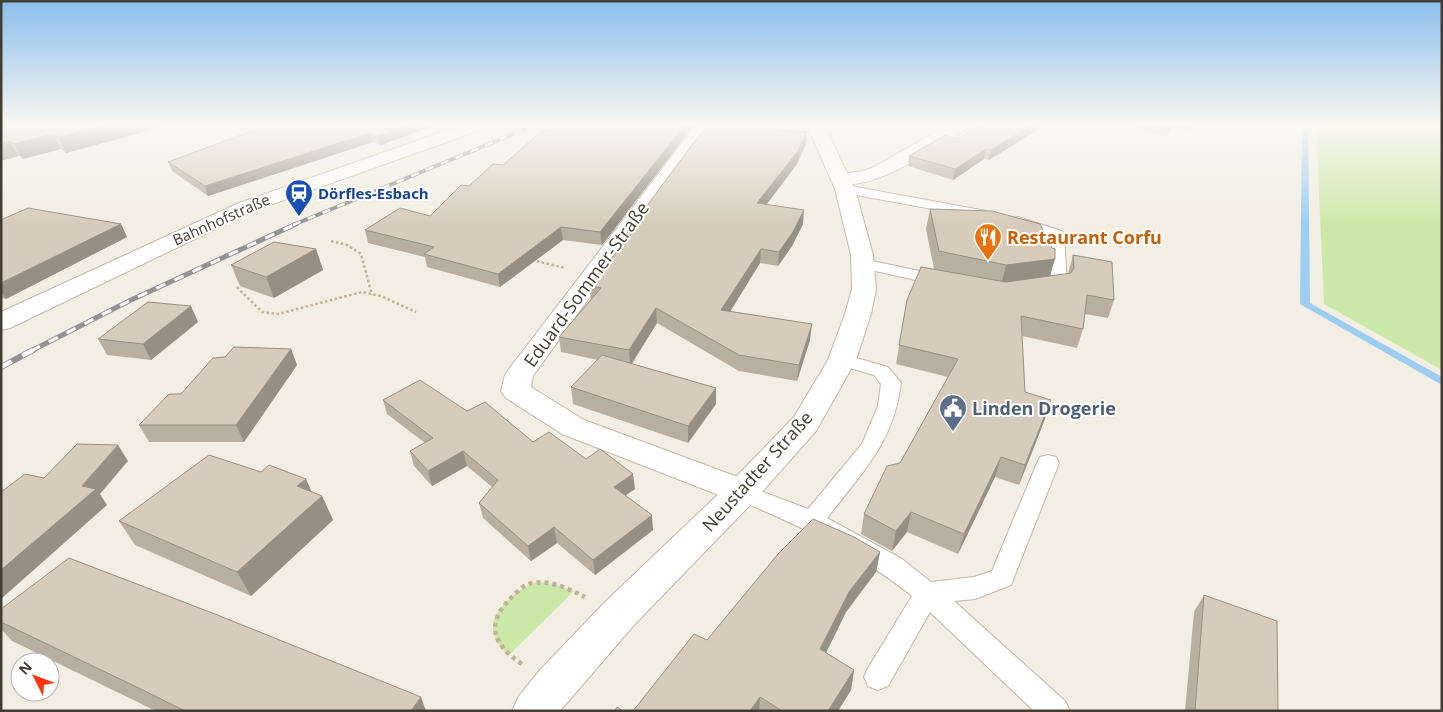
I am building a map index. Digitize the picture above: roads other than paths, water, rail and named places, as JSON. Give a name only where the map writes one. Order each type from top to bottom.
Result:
[{"type":"street","name":"Bahnhofstraße","points":[[1,322],[246,207],[383,158]]},
{"type":"street","name":"Eduard-Sommer-Straße","points":[[679,158],[519,375],[516,391],[573,427],[742,492]]},
{"type":"street","name":"Neustadter Straße","points":[[534,711],[555,684],[619,614],[742,492],[805,424],[842,360],[858,314],[864,289],[863,264],[843,184],[834,158]]},
{"type":"street","points":[[843,184],[881,171],[903,158]]},
{"type":"lane","points":[[843,184],[1023,222],[1057,234],[1059,285],[1030,289]]},
{"type":"lane","points":[[863,264],[953,283]]},
{"type":"lane","points":[[812,521],[871,447],[888,406],[891,383],[881,371],[842,360]]},
{"type":"lane","points":[[927,593],[975,588],[1002,578],[1048,462]]},
{"type":"lane","points":[[742,492],[812,521],[892,566],[927,593],[1056,711]]},
{"type":"lane","points":[[878,677],[927,593]]},
{"type":"waterway","points":[[1305,158],[1305,304],[1442,382]]},
{"type":"railway","points":[[293,225],[455,158]]},
{"type":"railway","points":[[31,351],[131,300],[296,224]]},
{"type":"railway","points":[[1,367],[33,350]]},
{"type":"place","name":"Dörfles-Esbach","points":[[299,217]]},
{"type":"place","name":"Restaurant Corfu","points":[[988,261]]},
{"type":"place","name":"Linden Drogerie","points":[[953,432]]}]
